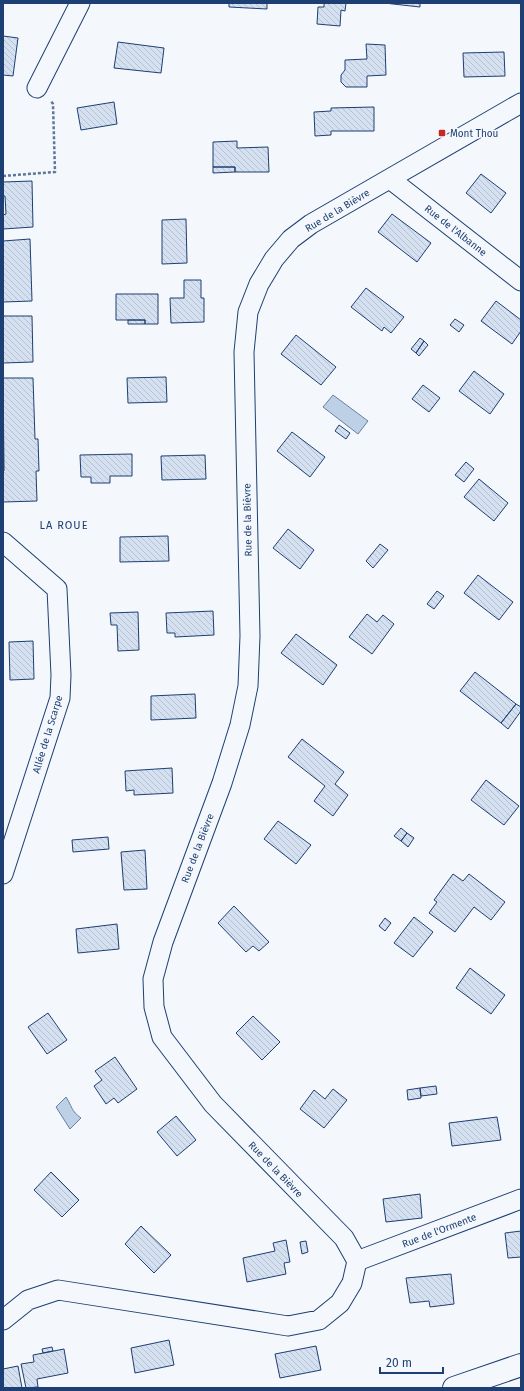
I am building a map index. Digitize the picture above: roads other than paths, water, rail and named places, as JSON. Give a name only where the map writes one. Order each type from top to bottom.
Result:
[{"type":"street","points":[[38,88],[80,3]]},
{"type":"street","name":"Rue de la Bièvre","points":[[358,1260],[344,1238],[213,1104],[162,1037],[154,1007],[153,978],[163,942],[222,783],[240,725],[248,686],[250,636],[244,352],[248,312],[258,284],[274,259],[291,239],[311,224],[521,103]]},
{"type":"street","name":"Rue de l'Albanne","points":[[390,179],[521,281]]},
{"type":"street","name":"Allée de la Scarpe","points":[[3,542],[57,589],[61,675],[60,698],[3,874]]},
{"type":"street","name":"Rue de l'Ormente","points":[[358,1260],[521,1199]]},
{"type":"street","points":[[3,1320],[28,1300],[58,1290],[288,1326],[319,1320],[340,1303],[352,1283],[358,1260]]},
{"type":"street","points":[[454,1388],[521,1365]]},
{"type":"water","points":[[333,395],[368,421],[358,434],[323,407]]},
{"type":"water","points":[[66,1097],[73,1111],[81,1118],[70,1129],[56,1107]]},
{"type":"place","name":"Mont Thou","points":[[442,133]]},
{"type":"district","name":"LA ROUE","points":[[64,525]]}]
